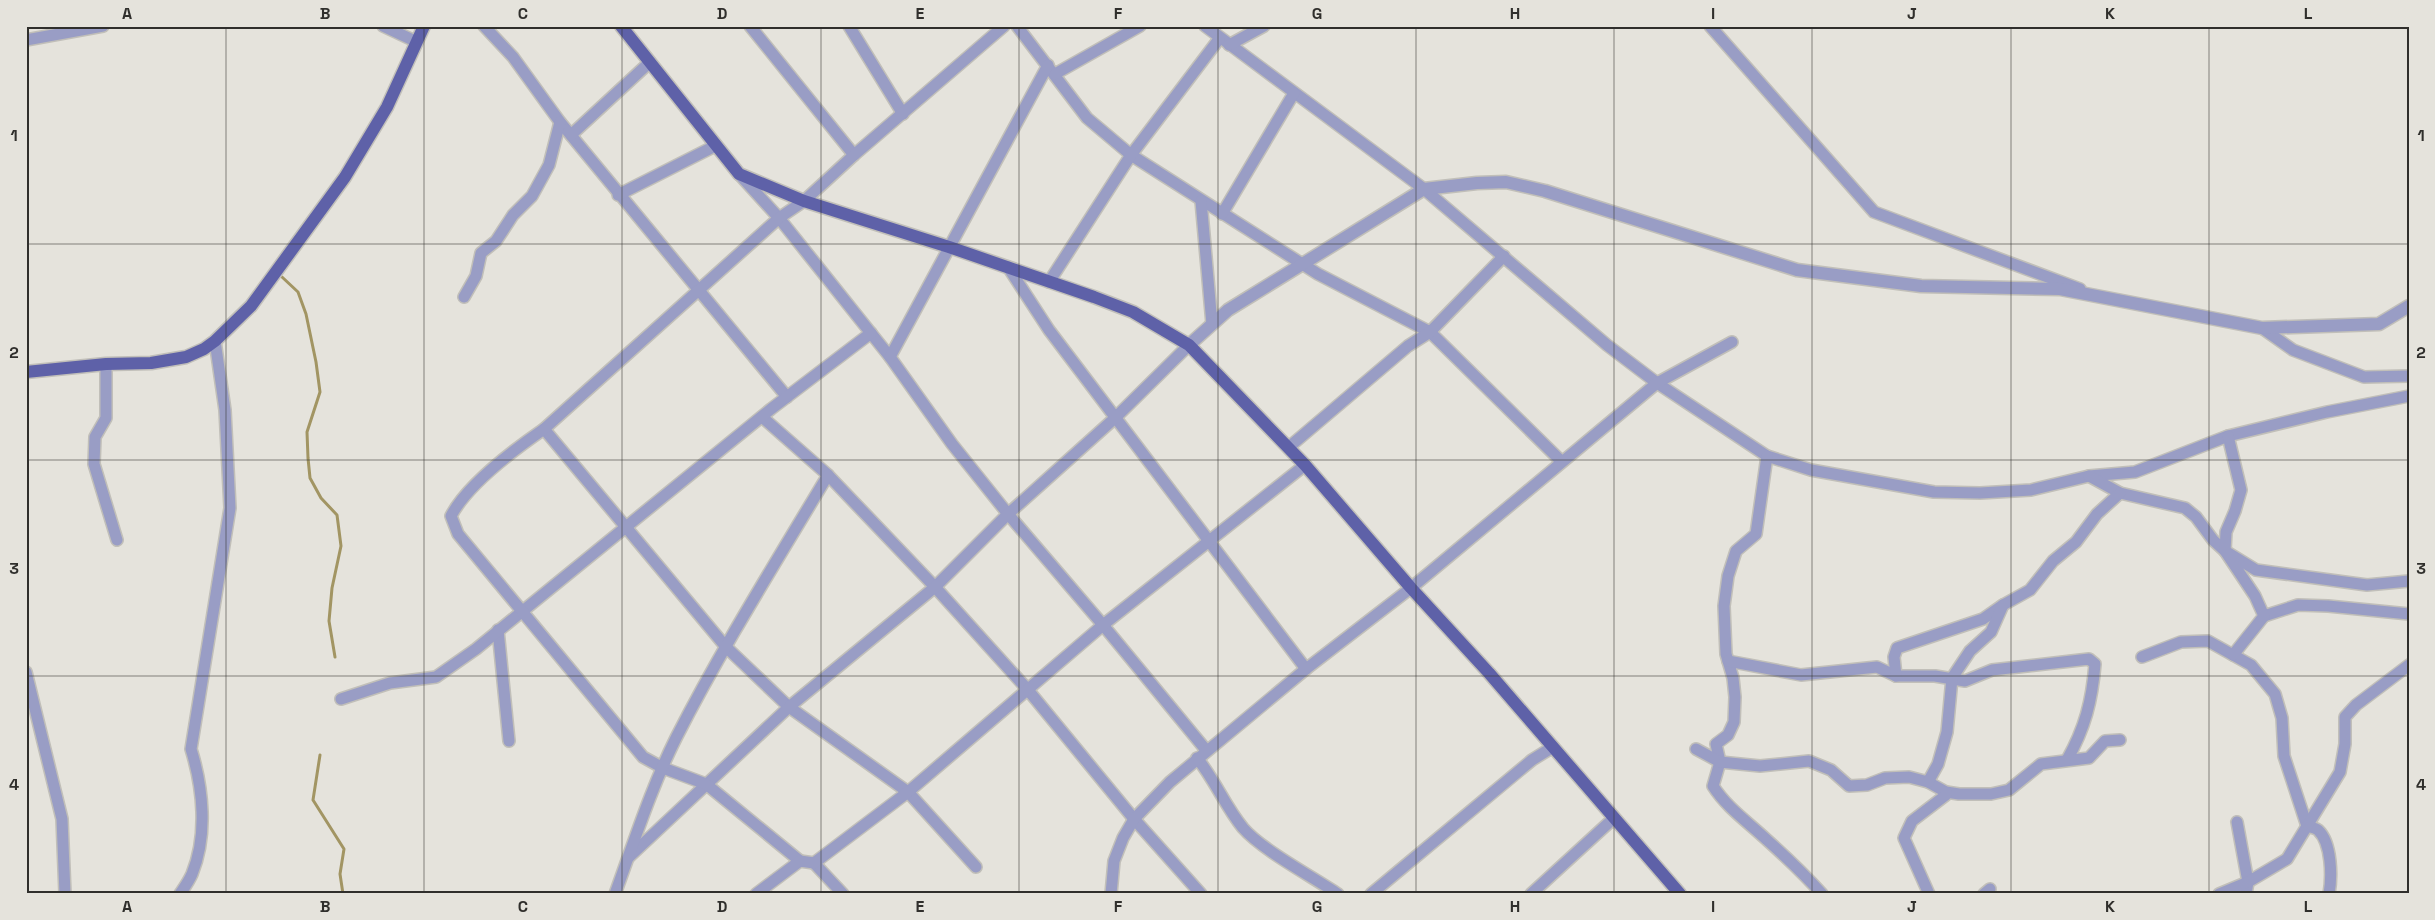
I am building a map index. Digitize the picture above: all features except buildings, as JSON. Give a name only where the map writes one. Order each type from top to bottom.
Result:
[{"type":"main road","points":[[26,372],[106,364],[151,363],[186,357],[204,349],[215,341],[251,306],[345,177],[387,108],[424,26]]},
{"type":"main road","points":[[622,26],[739,174],[804,201],[949,247],[1133,312],[1189,345],[1289,447],[1411,588],[1489,673],[1680,894]]},
{"type":"street","points":[[26,40],[103,26]]},
{"type":"street","points":[[383,26],[417,42]]},
{"type":"street","points":[[484,26],[514,57],[560,122],[618,195],[787,397]]},
{"type":"street","points":[[750,26],[854,155]]},
{"type":"street","points":[[849,26],[904,114]]},
{"type":"street","points":[[843,894],[814,863],[800,861],[706,784],[662,768],[643,757],[458,534],[451,516],[458,502],[518,446],[544,429],[779,218],[804,201],[854,155],[904,114],[1004,26]]},
{"type":"street","points":[[1017,26],[1052,69],[1087,118],[1130,155],[1302,264],[1430,332],[1561,461]]},
{"type":"street","points":[[890,357],[949,247],[1052,69],[1140,26]]},
{"type":"street","points":[[1205,26],[1219,39],[1230,45],[1424,189],[1607,345],[1657,383],[1767,456],[1811,470],[1934,492],[1980,494],[2031,490],[2089,476],[2135,472],[2228,436],[2328,412],[2409,396]]},
{"type":"street","points":[[1230,45],[1264,26]]},
{"type":"street","points":[[1710,26],[1874,212],[2093,294]]},
{"type":"street","points":[[1049,282],[1130,155],[1219,39]]},
{"type":"street","points":[[570,135],[650,62]]},
{"type":"street","points":[[1222,214],[1294,93]]},
{"type":"street","points":[[464,297],[476,276],[481,253],[496,242],[513,214],[532,196],[549,165],[560,122]]},
{"type":"street","points":[[618,195],[715,146]]},
{"type":"street","points":[[739,174],[779,218],[890,357],[952,444],[1008,514],[1206,750]]},
{"type":"street","points":[[629,856],[790,707],[935,587],[1008,514],[1115,418],[1189,345],[1228,310],[1424,189],[1477,182],[1506,182],[1545,190],[1797,270],[1920,286],[2060,290],[2093,294],[2262,328],[2378,324],[2409,306]]},
{"type":"street","points":[[1201,201],[1212,324]]},
{"type":"street","points":[[1289,447],[1408,346],[1430,332],[1504,256]]},
{"type":"street","points":[[1008,267],[1049,330],[1306,669]]},
{"type":"street","points":[[2262,328],[2293,350],[2364,377],[2409,376]]},
{"type":"street","points":[[341,699],[390,683],[436,677],[498,630],[787,397],[871,333]]},
{"type":"street","points":[[180,894],[192,876],[199,850],[200,782],[191,748],[230,508],[225,410],[215,341]]},
{"type":"street","points":[[1111,894],[1114,861],[1134,819],[1148,803],[1206,750],[1306,669],[1411,588],[1561,461],[1657,383],[1732,342]]},
{"type":"street","points":[[106,364],[106,418],[95,438],[94,464],[117,540]]},
{"type":"street","points":[[762,417],[828,475],[935,587],[1028,690],[1134,819],[1201,894]]},
{"type":"street","points":[[544,429],[726,647],[790,707],[908,792],[976,867]]},
{"type":"street","points":[[2225,551],[2226,532],[2241,490],[2228,436]]},
{"type":"street","points":[[1767,456],[1756,534],[1736,551],[1728,576],[1724,606],[1728,661],[1733,678],[1734,722],[1728,735],[1716,744],[1720,762],[1713,786],[1720,798],[1822,894]]},
{"type":"street","points":[[814,863],[908,792],[1103,625],[1305,465]]},
{"type":"street","points":[[615,894],[662,768],[726,647],[828,475]]},
{"type":"street","points":[[2089,476],[2120,493],[2185,508],[2196,517],[2209,535],[2225,551],[2255,596],[2264,616]]},
{"type":"street","points":[[1896,676],[1894,657],[1898,648],[1983,619],[2030,590],[2053,562],[2076,542],[2097,514],[2120,493]]},
{"type":"street","points":[[2225,551],[2256,570],[2367,585],[2409,581]]},
{"type":"street","points":[[1928,782],[1938,764],[1947,732],[1952,678],[1970,651],[1991,632],[2004,605]]},
{"type":"street","points":[[2233,655],[2264,616],[2298,606],[2328,606],[2409,614]]},
{"type":"street","points":[[498,630],[508,741]]},
{"type":"street","points":[[2142,657],[2181,642],[2208,641],[2251,665],[2275,694],[2282,718],[2284,756],[2307,826]]},
{"type":"street","points":[[1728,661],[1801,675],[1877,667],[1896,676],[1952,678],[1965,681],[1992,670],[2089,660],[2095,664],[2092,698],[2078,740],[2067,760]]},
{"type":"street","points":[[2219,894],[2248,882],[2287,859],[2340,772],[2345,744],[2345,717],[2356,706],[2409,665]]},
{"type":"street","points":[[26,672],[62,819],[65,894]]},
{"type":"street","points":[[1696,749],[1720,762],[1760,766],[1809,761],[1832,770],[1849,786],[1867,785],[1885,778],[1909,777],[1928,782],[1946,792],[1991,794],[2010,790],[2042,764],[2089,758],[2105,741],[2120,740]]},
{"type":"street","points":[[1371,894],[1532,760],[1553,747]]},
{"type":"street","points":[[1197,758],[1210,775],[1226,807],[1245,831],[1267,848],[1338,894]]},
{"type":"street","points":[[1929,894],[1904,838],[1912,821],[1946,795],[1946,792]]},
{"type":"street","points":[[1531,894],[1614,818]]},
{"type":"street","points":[[2237,822],[2248,882],[2246,894]]},
{"type":"street","points":[[2307,826],[2318,830],[2329,851],[2331,884],[2329,894]]},
{"type":"street","points":[[756,894],[800,861]]},
{"type":"waterway","points":[[282,277],[298,292],[306,314],[316,362],[320,392],[307,432],[308,458],[310,478],[321,498],[337,515],[341,546],[332,588],[329,621],[335,657]]},
{"type":"waterway","points":[[320,755],[313,800],[344,849],[340,874],[343,894]]}]
